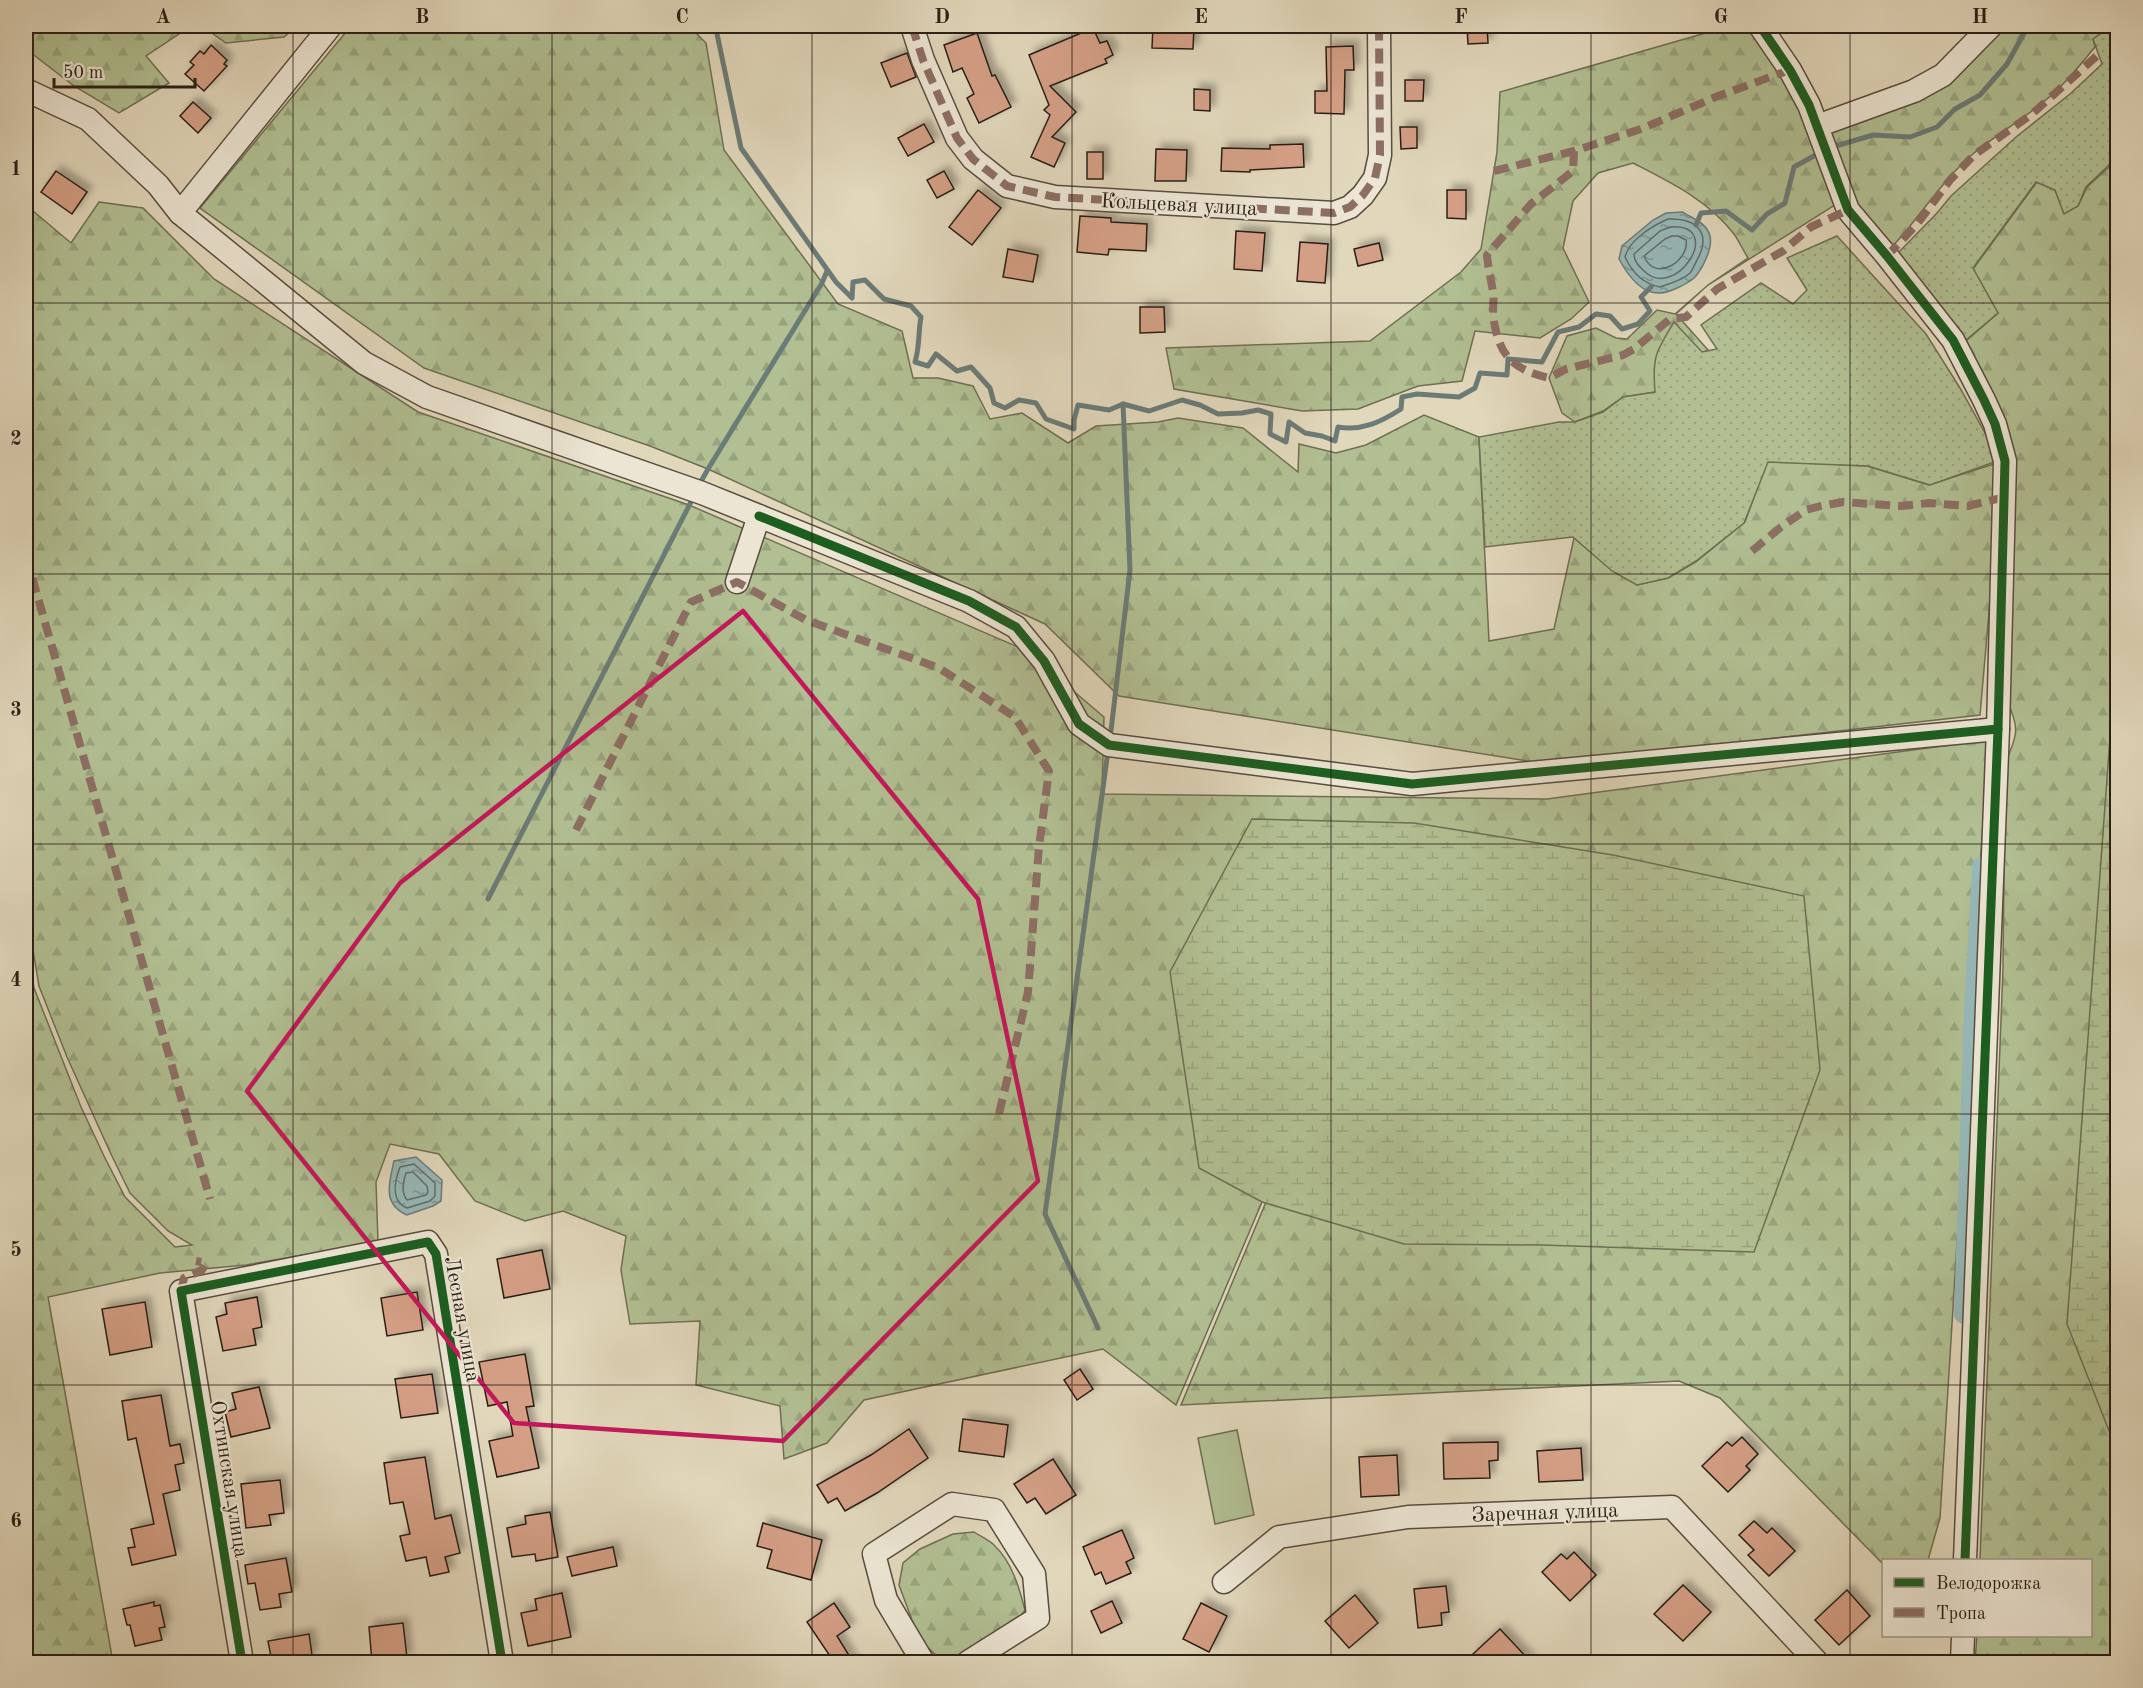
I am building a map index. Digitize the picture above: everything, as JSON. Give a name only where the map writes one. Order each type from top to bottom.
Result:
[{"type":"street","name":"Кольцевая улица","points":[[912,26],[923,60],[957,138],[973,159],[1007,186],[1055,197],[1334,213],[1350,207],[1363,195],[1375,178],[1380,155],[1379,26]]},
{"type":"street","points":[[1760,26],[1790,70],[1809,105],[1848,210],[1953,340],[1995,424],[2005,461],[1998,729],[1965,1559]]},
{"type":"street","points":[[1817,126],[1914,92],[1943,75],[1990,26]]},
{"type":"street","points":[[180,213],[329,28]]},
{"type":"street","points":[[26,90],[88,119],[158,185],[180,213],[364,363],[427,397],[702,494],[969,601],[1016,627],[1044,661],[1079,724],[1109,745],[1412,784],[1998,729]]},
{"type":"street","points":[[737,582],[759,516]]},
{"type":"street","name":"Лесная улица","points":[[183,1301],[181,1291],[428,1242],[436,1254],[502,1662]]},
{"type":"street","name":"Охтинская улица","points":[[183,1301],[242,1662]]},
{"type":"street","points":[[923,1662],[886,1600],[874,1554],[952,1504],[994,1510],[1034,1574],[1038,1618],[968,1662]]},
{"type":"street","name":"Заречная улица","points":[[1224,1582],[1279,1537],[1408,1517],[1672,1507],[1817,1662]]},
{"type":"street","points":[[1962,1662],[1963,1637]]},
{"type":"highlighted area","points":[[743,611],[978,899],[1038,1181],[783,1441],[514,1423],[247,1091],[400,883]]},
{"type":"green space","points":[[26,26],[191,26],[146,56],[169,83],[119,113],[74,86],[26,49]]},
{"type":"green space","points":[[202,26],[297,26],[284,37],[226,43]]},
{"type":"green space","points":[[351,26],[689,26],[706,43],[724,150],[838,304],[902,331],[913,378],[938,378],[973,386],[990,419],[1022,413],[1068,443],[1096,426],[1158,422],[1178,418],[1243,428],[1298,472],[1299,444],[1336,453],[1366,445],[1424,415],[1479,437],[1489,641],[1554,629],[1574,538],[1613,571],[1637,585],[1668,578],[1696,562],[1745,522],[1767,461],[1867,466],[1929,485],[2000,462],[1999,498],[1980,715],[1546,764],[1119,696],[1045,624],[708,469],[650,446],[424,368],[200,208]]},
{"type":"green space","points":[[1730,26],[1751,26],[1788,83],[1816,146],[1835,205],[1708,285],[1748,258],[1738,240],[1724,222],[1700,202],[1633,163],[1598,173],[1573,201],[1563,248],[1589,302],[1571,319],[1540,338],[1475,331],[1462,381],[1418,386],[1358,409],[1302,411],[1174,389],[1166,348],[1370,341],[1461,272],[1481,249],[1497,152],[1500,92]]},
{"type":"green space","points":[[1995,26],[2112,26],[2093,39],[2095,47],[2052,95],[1962,164],[1892,247],[1853,203],[1824,125],[1914,95]]},
{"type":"green space","points":[[2112,26],[2117,26],[2117,151],[2109,165],[2086,187],[2078,206],[2064,214],[2055,190],[2036,182],[1973,268],[1998,313],[1966,340],[1898,253],[1951,196],[2102,64],[2093,39]]},
{"type":"green space","points":[[2117,152],[2117,1662],[1975,1662],[1977,1637],[2092,1637],[2092,1559],[1980,1559],[2003,969],[2005,763],[2016,731],[2014,717],[2006,699],[2015,496],[1966,341],[1998,313],[1973,269],[2037,182],[2055,190],[2064,213],[2078,206],[2087,187],[2109,167]]},
{"type":"green space","points":[[99,202],[143,208],[214,279],[418,412],[689,505],[1025,650],[1104,717],[1102,794],[1547,799],[1980,741],[1988,742],[1940,1518],[1928,1559],[1882,1559],[1882,1563],[1720,1398],[1679,1381],[1181,1405],[1266,1202],[1338,1052],[1262,1202],[1176,1405],[1103,1349],[864,1400],[827,1443],[784,1459],[780,1406],[696,1385],[700,1321],[630,1324],[621,1270],[626,1236],[563,1211],[525,1221],[475,1201],[439,1154],[390,1144],[376,1182],[378,1242],[246,1265],[160,1273],[48,1297],[113,1662],[26,1662],[26,1240],[32,1234],[26,1231],[26,943],[34,988],[81,1107],[125,1197],[175,1247],[192,1245],[168,1231],[130,1193],[67,1057],[39,986],[26,908],[26,205],[71,243]]},
{"type":"green space","points":[[1837,236],[1926,334],[1960,388],[2000,460],[1930,485],[1868,466],[1768,462],[1744,523],[1696,561],[1668,578],[1637,585],[1612,571],[1573,537],[1485,547],[1479,437],[1559,422],[1575,422],[1603,412],[1623,397],[1655,392],[1655,362],[1674,322],[1702,352],[1717,349],[1701,325],[1761,283],[1793,304],[1807,290],[1787,258]]},
{"type":"green space","points":[[1708,285],[1676,314],[1724,368],[1656,392],[1623,397],[1603,411],[1575,422],[1562,413],[1549,378],[1567,336],[1596,328],[1616,338],[1627,339],[1657,310],[1675,314]]},
{"type":"green space","points":[[2117,642],[2117,1451],[2067,1324]]},
{"type":"green space","points":[[1252,819],[1414,823],[1613,855],[1804,896],[1820,1070],[1754,1252],[1542,1245],[1404,1244],[1262,1202],[1199,1168],[1170,972]]},
{"type":"green space","points":[[1237,1430],[1254,1515],[1215,1524],[1198,1438]]},
{"type":"green space","points":[[974,1532],[992,1543],[1006,1559],[1025,1610],[1017,1622],[973,1650],[954,1658],[939,1658],[922,1642],[912,1620],[899,1585],[903,1563],[920,1549],[953,1534]]},
{"type":"water","points":[[1683,212],[1703,225],[1710,236],[1710,246],[1700,270],[1694,278],[1664,293],[1653,292],[1641,287],[1630,277],[1619,259],[1622,246],[1653,220],[1666,213]]},
{"type":"water","points":[[416,1157],[442,1180],[441,1201],[407,1215],[394,1205],[391,1199],[390,1177],[394,1161]]},
{"type":"building","points":[[1153,26],[1194,26],[1193,49],[1152,48]]},
{"type":"building","points":[[1467,26],[1487,26],[1488,43],[1468,44]]},
{"type":"building","points":[[1093,28],[1100,43],[1107,41],[1113,55],[1105,59],[1107,63],[1050,86],[1076,112],[1052,137],[1065,143],[1054,167],[1031,157],[1050,115],[1044,110],[1049,105],[1029,55]]},
{"type":"building","points":[[977,33],[992,76],[995,75],[1011,107],[979,123],[967,98],[974,94],[962,68],[953,72],[944,45]]},
{"type":"building","points":[[211,45],[227,60],[224,64],[227,66],[204,91],[185,74],[194,65],[190,62],[200,51],[204,54]]},
{"type":"building","points":[[1353,46],[1354,70],[1345,70],[1344,114],[1315,113],[1315,91],[1327,91],[1326,47]]},
{"type":"building","points":[[907,53],[916,77],[891,87],[881,63]]},
{"type":"building","points":[[1405,80],[1424,80],[1423,101],[1405,101]]},
{"type":"building","points":[[1194,89],[1210,90],[1210,111],[1194,110]]},
{"type":"building","points":[[193,102],[211,118],[198,133],[180,116]]},
{"type":"building","points":[[924,124],[934,142],[908,156],[898,138]]},
{"type":"building","points":[[1400,127],[1417,127],[1417,148],[1401,149]]},
{"type":"building","points":[[1303,144],[1304,167],[1250,170],[1250,172],[1221,171],[1222,148],[1270,149],[1270,145]]},
{"type":"building","points":[[1156,149],[1187,150],[1186,181],[1155,181]]},
{"type":"building","points":[[1087,152],[1103,152],[1103,179],[1087,179]]},
{"type":"building","points":[[56,171],[87,192],[72,214],[41,192]]},
{"type":"building","points":[[944,171],[954,189],[937,198],[927,180]]},
{"type":"building","points":[[978,190],[1001,208],[972,245],[949,227]]},
{"type":"building","points":[[1447,190],[1466,190],[1466,219],[1447,218]]},
{"type":"building","points":[[1080,216],[1111,218],[1111,222],[1147,224],[1146,251],[1109,249],[1108,255],[1077,252]]},
{"type":"building","points":[[1236,231],[1265,233],[1262,271],[1234,269]]},
{"type":"building","points":[[1300,242],[1328,244],[1325,283],[1297,281]]},
{"type":"building","points":[[1379,243],[1383,260],[1358,266],[1354,249]]},
{"type":"building","points":[[1008,249],[1038,255],[1033,282],[1003,277]]},
{"type":"building","points":[[1140,307],[1164,307],[1165,332],[1140,333]]},
{"type":"building","points":[[542,1250],[550,1289],[504,1298],[497,1259]]},
{"type":"building","points":[[417,1292],[423,1330],[387,1336],[381,1298]]},
{"type":"building","points":[[257,1297],[262,1327],[253,1329],[256,1345],[223,1351],[216,1317],[227,1314],[225,1303]]},
{"type":"building","points":[[145,1302],[152,1347],[110,1355],[102,1309]]},
{"type":"building","points":[[525,1354],[534,1406],[526,1407],[539,1468],[497,1477],[489,1441],[513,1436],[507,1402],[488,1406],[479,1362]]},
{"type":"building","points":[[1080,1369],[1093,1389],[1077,1400],[1064,1380]]},
{"type":"building","points":[[432,1374],[438,1413],[401,1418],[395,1379]]},
{"type":"building","points":[[259,1387],[270,1428],[231,1437],[225,1412],[236,1409],[232,1393]]},
{"type":"building","points":[[161,1395],[170,1446],[180,1444],[184,1463],[175,1465],[180,1490],[163,1494],[176,1555],[132,1565],[128,1548],[135,1547],[131,1529],[154,1524],[136,1438],[128,1440],[122,1401]]},
{"type":"building","points":[[963,1419],[1008,1425],[1004,1457],[959,1451]]},
{"type":"building","points":[[909,1429],[928,1458],[877,1493],[845,1511],[837,1498],[828,1503],[817,1485],[871,1455]]},
{"type":"building","points":[[1742,1437],[1758,1454],[1746,1466],[1750,1470],[1728,1492],[1702,1466],[1727,1442],[1732,1446]]},
{"type":"building","points":[[1498,1442],[1498,1460],[1489,1461],[1490,1478],[1444,1479],[1443,1443]]},
{"type":"building","points":[[1581,1448],[1583,1480],[1539,1482],[1537,1451]]},
{"type":"building","points":[[1397,1455],[1399,1495],[1361,1497],[1359,1457]]},
{"type":"building","points":[[425,1457],[435,1519],[451,1515],[460,1553],[445,1557],[449,1572],[430,1576],[426,1557],[406,1561],[400,1536],[410,1534],[403,1502],[390,1504],[384,1463]]},
{"type":"building","points":[[1053,1459],[1076,1495],[1046,1514],[1035,1498],[1027,1503],[1014,1484]]},
{"type":"building","points":[[280,1480],[284,1513],[269,1515],[271,1525],[246,1528],[241,1484]]},
{"type":"building","points":[[550,1512],[558,1557],[536,1561],[535,1554],[512,1557],[507,1528],[526,1524],[525,1516]]},
{"type":"building","points":[[1754,1521],[1767,1533],[1772,1528],[1795,1551],[1769,1576],[1748,1555],[1754,1550],[1739,1535]]},
{"type":"building","points":[[763,1523],[822,1540],[811,1580],[767,1568],[772,1550],[757,1546]]},
{"type":"building","points":[[1122,1530],[1134,1558],[1126,1562],[1131,1573],[1106,1584],[1101,1572],[1095,1575],[1083,1547]]},
{"type":"building","points":[[613,1547],[617,1566],[572,1576],[567,1557]]},
{"type":"building","points":[[1574,1552],[1596,1575],[1570,1601],[1542,1572],[1561,1554],[1567,1559]]},
{"type":"building","points":[[286,1558],[292,1592],[279,1594],[281,1607],[260,1610],[255,1583],[248,1584],[245,1565]]},
{"type":"building","points":[[1683,1585],[1711,1612],[1683,1641],[1654,1614]]},
{"type":"building","points":[[1446,1586],[1449,1612],[1441,1613],[1442,1625],[1418,1628],[1414,1589]]},
{"type":"building","points":[[1847,1590],[1870,1616],[1839,1645],[1815,1620]]},
{"type":"building","points":[[562,1593],[571,1637],[528,1646],[521,1613],[537,1610],[535,1599]]},
{"type":"building","points":[[1355,1595],[1378,1623],[1349,1648],[1325,1621]]},
{"type":"building","points":[[1112,1601],[1122,1623],[1101,1633],[1091,1611]]},
{"type":"building","points":[[154,1602],[154,1606],[160,1605],[165,1627],[159,1628],[162,1640],[135,1646],[123,1609]]},
{"type":"building","points":[[834,1603],[850,1627],[837,1636],[853,1662],[834,1662],[807,1622]]},
{"type":"building","points":[[1201,1603],[1227,1616],[1209,1652],[1183,1639]]},
{"type":"building","points":[[403,1623],[407,1658],[372,1662],[369,1627]]},
{"type":"building","points":[[1500,1629],[1531,1662],[1481,1662],[1473,1654]]},
{"type":"building","points":[[309,1634],[312,1655],[307,1656],[308,1662],[272,1662],[268,1641]]},
{"type":"waterway","points":[[712,26],[716,29],[741,148],[836,282],[852,298],[853,282],[865,280],[884,299],[911,306],[921,317],[915,362],[928,366],[936,354],[957,371],[971,367],[990,388],[994,403],[1005,408],[1019,400],[1036,403],[1046,419],[1074,429],[1078,405],[1109,410],[1123,404],[1149,411],[1182,400],[1200,405],[1218,414],[1258,410],[1271,414],[1270,434],[1286,442],[1289,422],[1305,433],[1335,441],[1338,427],[1355,428],[1386,418],[1401,409],[1402,397],[1417,394],[1459,397],[1475,388],[1480,373],[1507,375],[1508,359],[1542,362],[1558,332],[1579,327],[1596,314],[1610,316],[1622,329],[1638,324],[1650,311],[1641,297],[1651,287]]},
{"type":"waterway","points":[[1829,148],[1873,135],[1910,137],[1937,127],[1955,109],[1980,95],[2007,64],[2028,26]]},
{"type":"waterway","points":[[1696,225],[1701,213],[1726,211],[1752,230],[1767,214],[1785,203],[1794,167],[1821,152]]},
{"type":"waterway","points":[[699,485],[822,283],[827,271]]},
{"type":"waterway","points":[[1110,739],[1130,570],[1123,404]]},
{"type":"waterway","points":[[488,899],[694,496]]},
{"type":"waterway","points":[[1098,1328],[1045,1214],[1108,751]]},
{"type":"waterway","points":[[1964,1314],[1974,1011],[1982,867]]},
{"type":"marked path","points":[[912,26],[923,60],[957,138],[973,159],[1007,186],[1055,197],[1334,213],[1350,207],[1363,195],[1375,178],[1380,155],[1379,26]]},
{"type":"marked path","points":[[1887,256],[1917,224],[1950,180],[1974,155],[2032,114],[2099,54]]},
{"type":"marked path","points":[[1494,171],[1574,151],[1641,129],[1718,96],[1790,70]]},
{"type":"marked path","points":[[1574,151],[1573,171],[1531,204],[1487,255],[1495,329],[1503,350],[1509,358],[1525,370],[1549,378],[1566,369],[1623,355],[1634,349],[1670,319],[1686,317],[1717,289],[1783,251],[1811,227],[1848,210]]},
{"type":"marked path","points":[[1752,551],[1806,510],[1821,506],[1843,502],[1902,506],[1929,503],[1968,506],[2005,497]]},
{"type":"marked path","points":[[26,556],[210,1199]]},
{"type":"marked path","points":[[576,830],[691,602],[737,582],[806,620],[939,668],[1015,717],[1049,771],[1039,847],[1028,992],[998,1118]]},
{"type":"marked path","points":[[181,1291],[184,1278],[202,1270],[206,1263],[196,1261]]},
{"type":"cycle path","points":[[1760,26],[1790,70],[1809,105],[1848,210],[1953,340],[1995,424],[2005,461],[1998,729],[1965,1559]]},
{"type":"cycle path","points":[[759,516],[969,601],[1016,627],[1044,661],[1079,724],[1109,745],[1412,784],[1998,729]]},
{"type":"cycle path","points":[[242,1662],[181,1291],[428,1242],[436,1254],[502,1662]]}]
